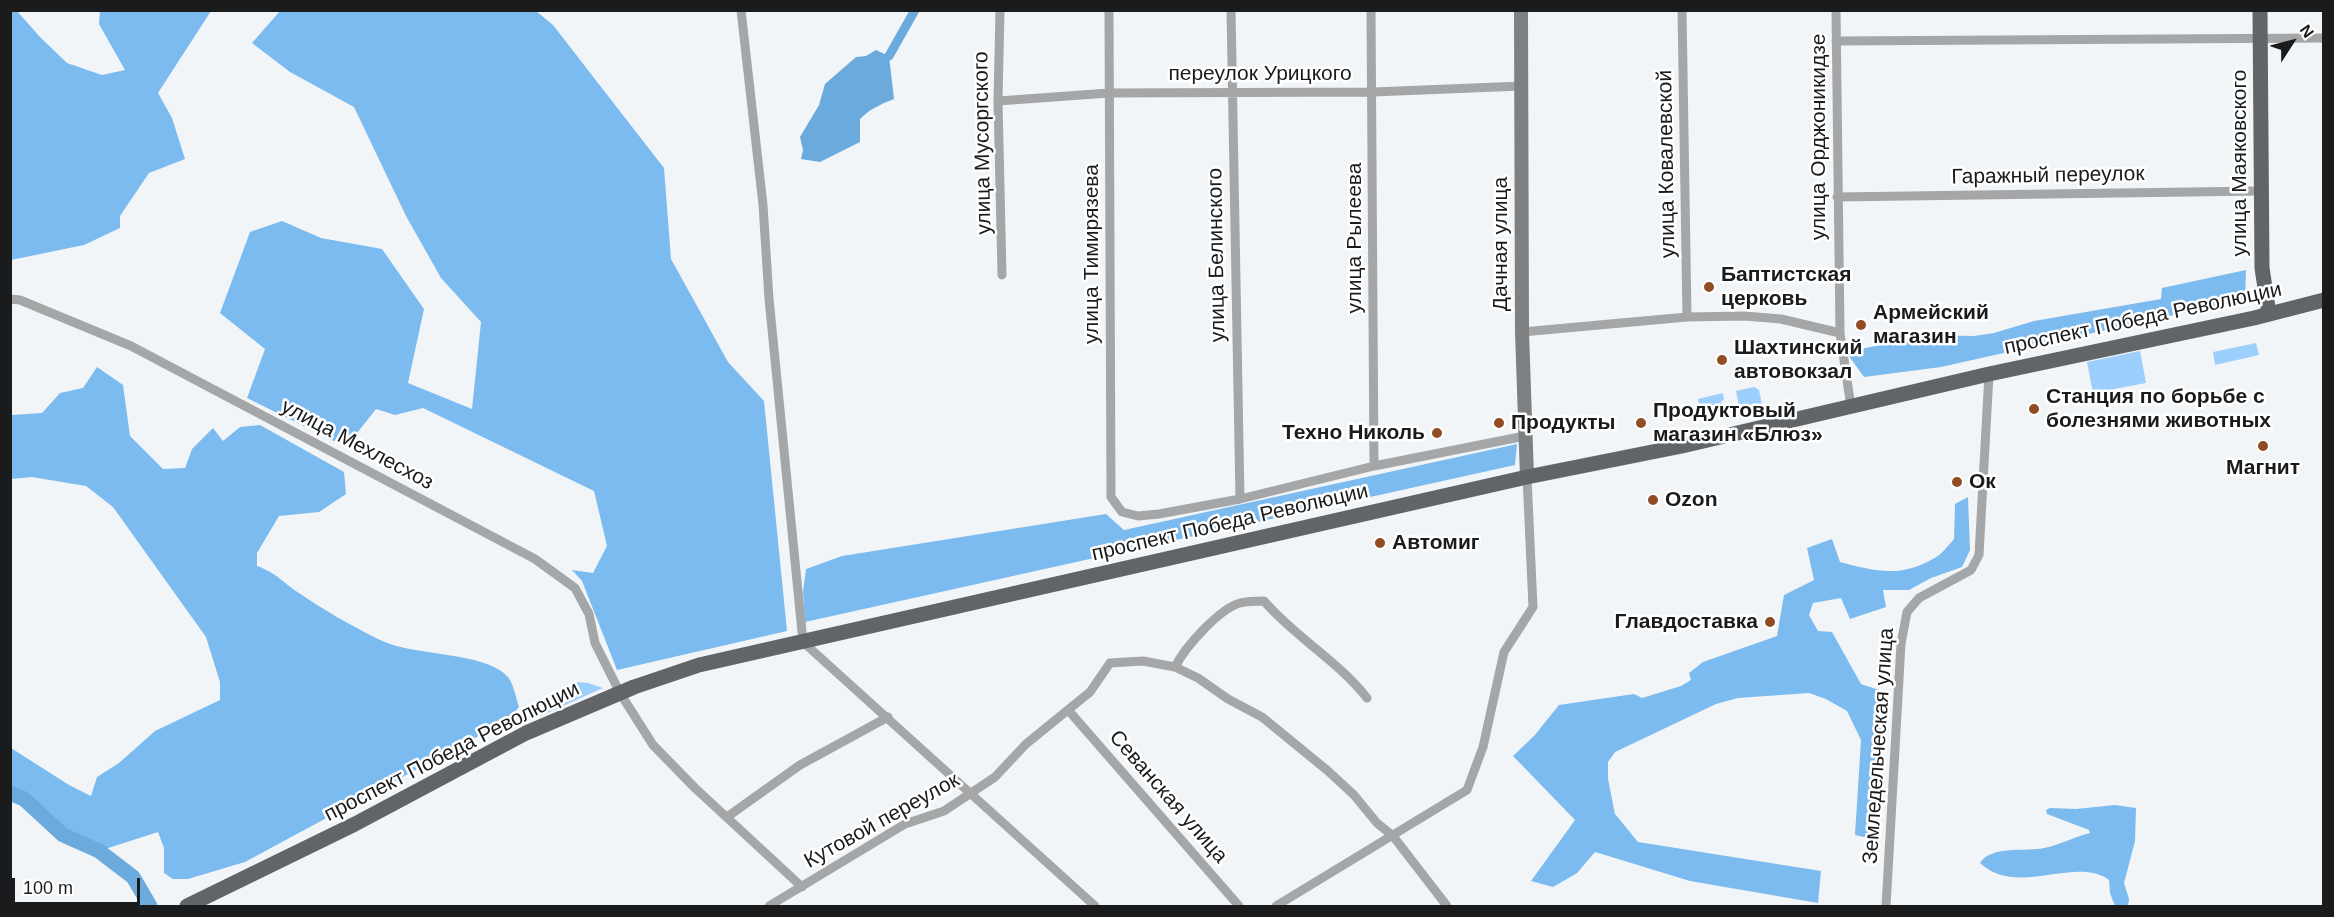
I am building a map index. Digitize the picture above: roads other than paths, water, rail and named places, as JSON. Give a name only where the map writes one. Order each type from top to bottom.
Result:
[{"type":"main road","name":"улица Маяковского","points":[[2260,10],[2262,268],[2270,314]]},
{"type":"main road","name":"проспект Победа Революции","points":[[187,906],[355,824],[526,734],[620,693],[699,665],[1527,477],[1682,446],[1989,374],[2270,314],[2324,300]]},
{"type":"street","points":[[741,10],[763,205],[769,299],[803,642],[1095,906]]},
{"type":"street","name":"улица Мусоргского","points":[[1000,10],[998,101],[1002,275]]},
{"type":"street","name":"улица Тимирязева","points":[[1109,10],[1111,497],[1122,512],[1138,516],[1240,499]]},
{"type":"street","name":"улица Белинского","points":[[1231,10],[1240,499]]},
{"type":"street","name":"улица Рылеева","points":[[1371,10],[1374,466]]},
{"type":"street","name":"Дачная улица","points":[[1521,10],[1522,332],[1527,477]]},
{"type":"street","name":"улица Ковалевской","points":[[1682,10],[1687,317]]},
{"type":"street","name":"улица Орджоникидзе","points":[[1836,10],[1840,333],[1851,407]]},
{"type":"street","points":[[1836,41],[2324,38]]},
{"type":"street","name":"переулок Урицкого","points":[[998,101],[1109,93],[1373,92],[1522,87]]},
{"type":"street","name":"Гаражный переулок","points":[[1837,197],[2260,191]]},
{"type":"street","name":"улица Мехлесхоз","points":[[10,299],[20,300],[131,346],[535,559],[575,588],[589,614],[595,643],[620,693],[653,745],[695,788],[802,887]]},
{"type":"street","points":[[1522,332],[1687,317],[1745,316],[1781,319],[1840,333]]},
{"type":"street","name":"Земледельческая улица","points":[[1886,906],[1901,644],[1907,612],[1919,598],[1971,570],[1979,555],[1989,374]]},
{"type":"street","points":[[1240,499],[1374,466],[1525,435]]},
{"type":"street","points":[[1283,905],[1467,790],[1483,747],[1504,652],[1533,607],[1527,477]]},
{"type":"street","points":[[1367,698],[1356,683],[1302,638],[1264,601],[1241,603],[1224,612],[1192,641],[1176,667],[1262,717],[1328,771],[1393,837],[1447,906]]},
{"type":"street","name":"Кутовой переулок","points":[[770,906],[905,824],[944,811],[995,777],[1026,744],[1090,692],[1110,663],[1143,661],[1176,667]]},
{"type":"street","name":"Севанская улица","points":[[1069,711],[1239,906]]},
{"type":"street","points":[[727,817],[800,765],[888,717]]},
{"type":"waterway","points":[[889,56],[915,10]]},
{"type":"waterway","points":[[10,793],[24,799],[63,835],[99,851],[133,877],[150,906]]},
{"type":"place","name":"Баптистская церковь","points":[[1709,287]]},
{"type":"place","name":"Армейский магазин","points":[[1861,325]]},
{"type":"place","name":"Шахтинский автовокзал","points":[[1722,360]]},
{"type":"place","name":"Станция по борьбе с болезнями животных","points":[[2034,409]]},
{"type":"place","name":"Продукты","points":[[1499,423]]},
{"type":"place","name":"Продуктовый магазин «Блюз»","points":[[1641,423]]},
{"type":"place","name":"Техно Николь","points":[[1437,433]]},
{"type":"place","name":"Магнит","points":[[2263,446]]},
{"type":"place","name":"Ок","points":[[1957,482]]},
{"type":"place","name":"Ozon","points":[[1653,500]]},
{"type":"place","name":"Автомиг","points":[[1380,543]]},
{"type":"place","name":"Главдоставка","points":[[1770,622]]}]
